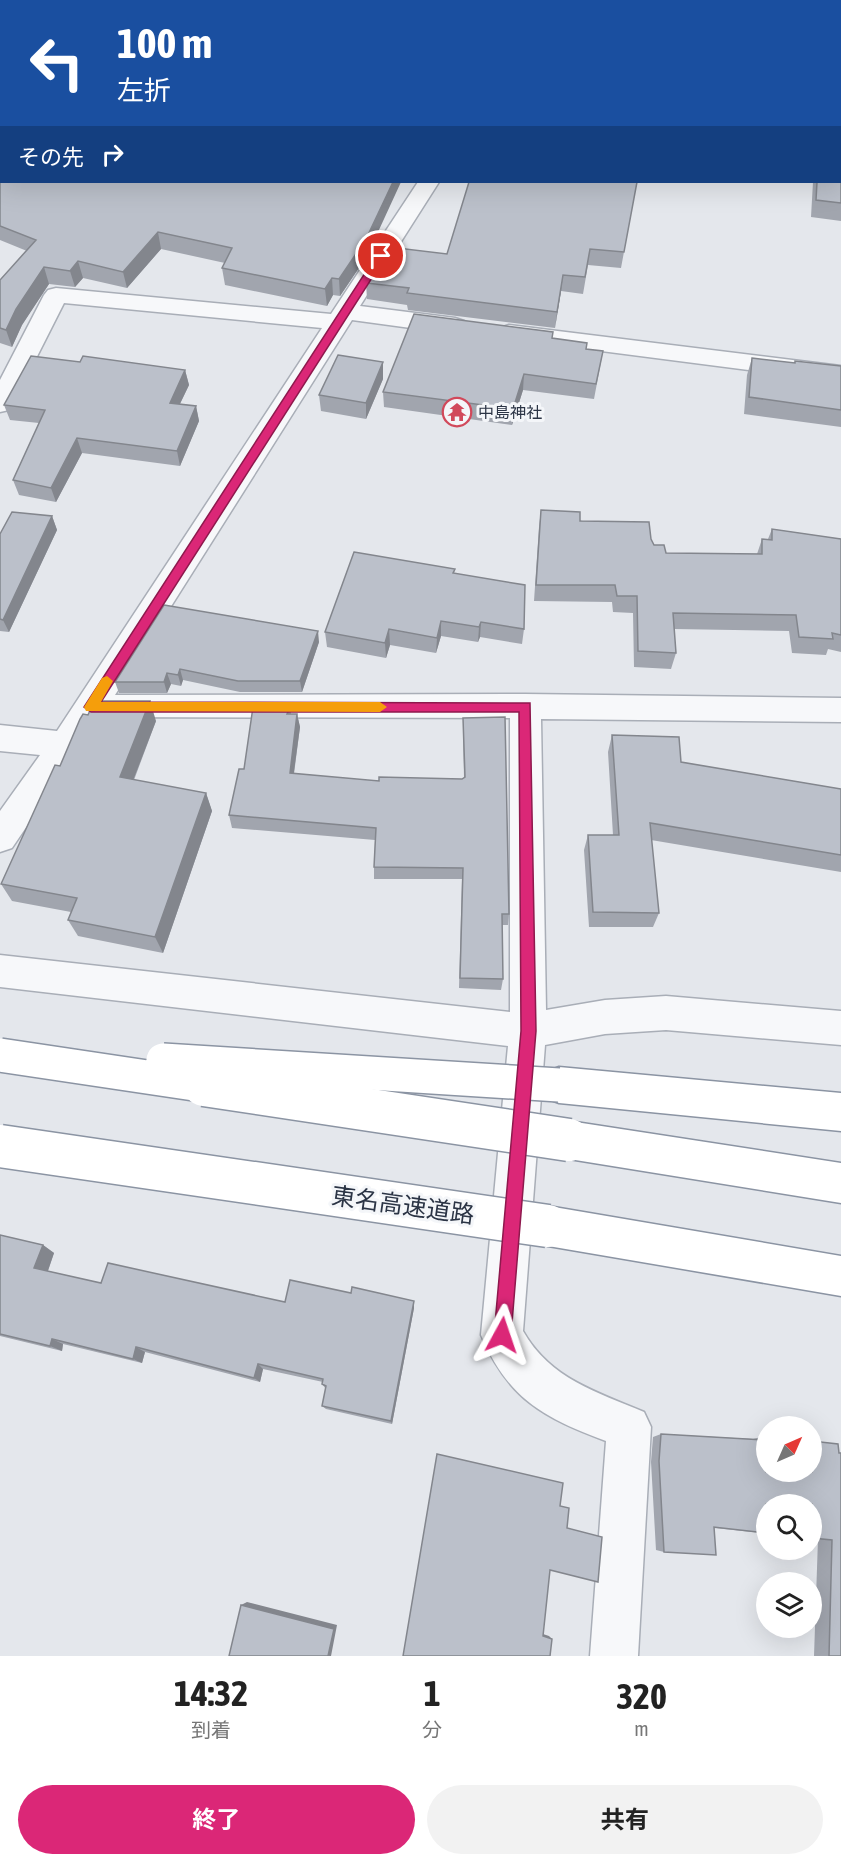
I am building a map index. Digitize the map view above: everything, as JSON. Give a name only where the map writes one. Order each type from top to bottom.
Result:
[{"type":"highway","points":[[0,1050],[559,1085],[841,1112]]},
{"type":"highway","points":[[0,1054],[841,1183]]},
{"type":"highway","name":"東名高速道路","points":[[0,1146],[548,1226],[841,1276]]},
{"type":"street","points":[[0,838],[91,707],[427,183]]},
{"type":"street","points":[[0,404],[57,295],[480,329],[841,374]]},
{"type":"street","points":[[91,707],[525,706],[841,710]]},
{"type":"street","points":[[525,706],[528,1031],[502,1335],[523,1370],[551,1394],[593,1414],[629,1427],[614,1656]]},
{"type":"street","points":[[0,738],[65,746]]},
{"type":"street","points":[[0,971],[528,1031],[605,1017],[666,1013],[841,1029]]},
{"type":"building","points":[[0,183],[393,183],[366,239],[339,279],[332,278],[325,289],[222,268],[232,248],[158,232],[123,272],[78,261],[70,271],[44,267],[16,309],[6,330],[0,328],[0,280],[36,240],[0,226]]},
{"type":"building","points":[[469,183],[637,183],[624,252],[590,249],[585,277],[563,275],[557,312],[407,293],[409,288],[366,283],[389,247],[447,254]]},
{"type":"building","points":[[817,183],[841,183],[841,203],[816,200]]},
{"type":"building","points":[[414,314],[553,332],[552,338],[587,343],[586,349],[603,351],[596,384],[524,374],[513,409],[383,392]]},
{"type":"building","points":[[338,355],[383,362],[366,403],[319,395]]},
{"type":"building","points":[[31,356],[80,362],[83,356],[185,370],[170,403],[196,406],[177,451],[77,438],[51,488],[13,480],[45,410],[4,405]]},
{"type":"building","points":[[752,358],[841,366],[841,410],[749,397]]},
{"type":"building","points":[[541,510],[580,512],[580,521],[649,522],[654,545],[664,545],[666,553],[762,554],[762,539],[772,540],[772,529],[841,539],[841,635],[832,633],[833,639],[799,637],[796,615],[673,613],[676,653],[638,651],[637,596],[617,596],[615,585],[536,585]]},
{"type":"building","points":[[12,512],[52,516],[3,620],[0,619],[0,534]]},
{"type":"building","points":[[354,552],[455,569],[453,573],[525,585],[524,629],[481,622],[479,627],[441,621],[437,638],[389,629],[385,643],[325,632]]},
{"type":"building","points":[[164,605],[318,631],[300,681],[238,681],[180,669],[178,675],[167,673],[164,682],[115,682]]},
{"type":"building","points":[[94,701],[150,701],[120,777],[206,793],[155,937],[68,920],[77,898],[1,884],[55,765],[60,766],[80,719],[83,714],[88,715]]},
{"type":"building","points":[[253,707],[290,707],[287,714],[297,714],[290,773],[379,781],[379,777],[462,779],[465,777],[463,718],[505,717],[509,914],[502,914],[503,979],[460,978],[463,868],[374,867],[376,828],[229,815],[239,769],[244,769]]},
{"type":"building","points":[[612,735],[679,737],[681,762],[841,789],[841,855],[650,823],[659,913],[593,912],[588,835],[619,835]]},
{"type":"building","points":[[0,1235],[43,1245],[34,1268],[101,1283],[108,1263],[285,1302],[290,1280],[351,1293],[352,1287],[414,1301],[391,1421],[322,1406],[326,1386],[322,1384],[323,1379],[258,1364],[254,1378],[136,1347],[133,1359],[52,1339],[50,1346],[0,1334]]},
{"type":"building","points":[[661,1434],[756,1439],[756,1482],[822,1482],[822,1442],[838,1444],[839,1453],[841,1453],[841,1656],[829,1656],[832,1540],[822,1539],[822,1494],[756,1494],[756,1532],[714,1527],[716,1555],[664,1552],[659,1461]]},
{"type":"building","points":[[437,1454],[563,1483],[560,1506],[569,1508],[567,1528],[602,1537],[598,1582],[550,1570],[543,1636],[552,1639],[550,1656],[403,1656]]},
{"type":"building","points":[[241,1605],[334,1629],[328,1656],[229,1656]]},
{"type":"slow traffic","points":[[107,681],[91,707],[380,707]]},
{"type":"place","name":"中島神社","points":[[457,412]]},
{"type":"route","points":[[381,256],[91,707],[525,706],[528,1031],[502,1335]]}]
